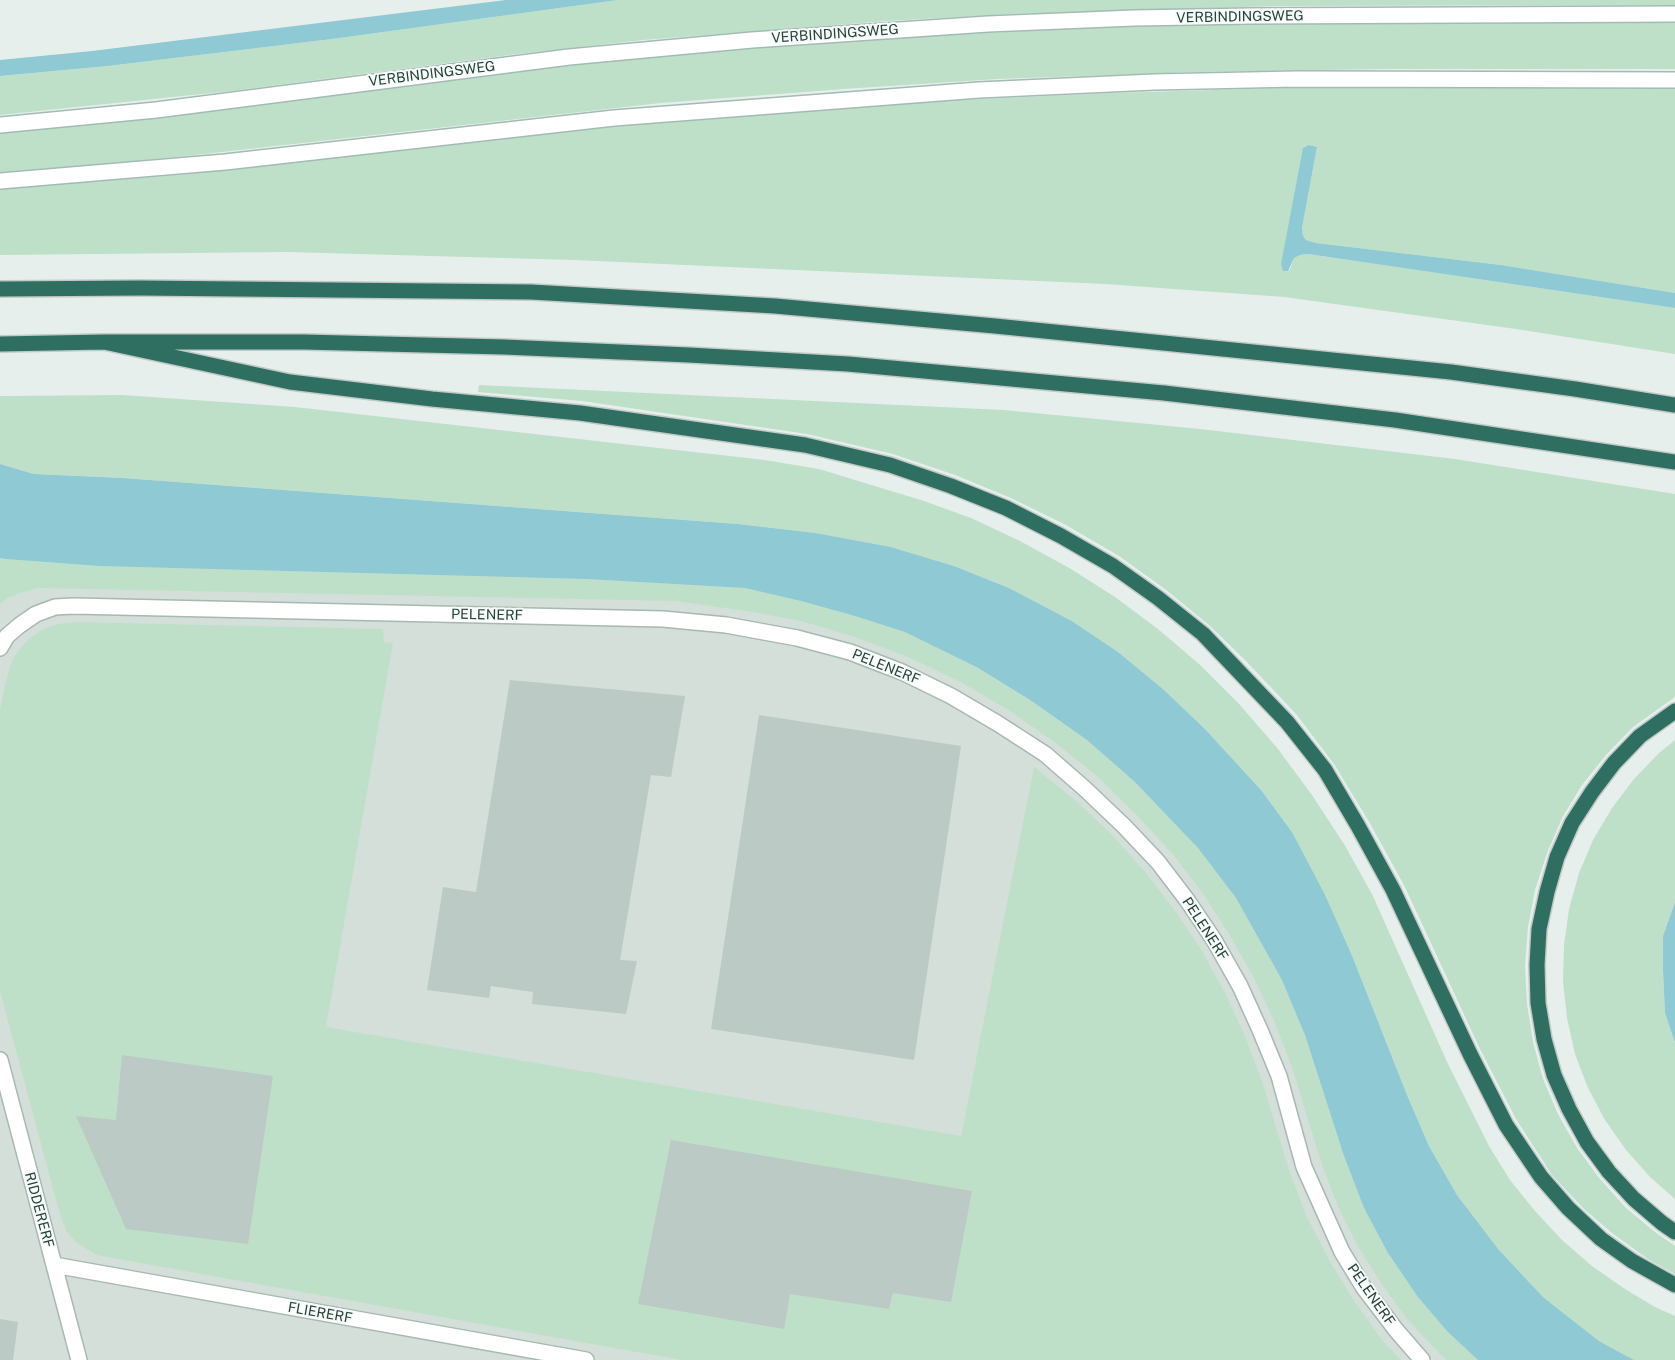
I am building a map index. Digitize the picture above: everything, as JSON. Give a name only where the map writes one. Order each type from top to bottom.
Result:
[{"type":"highway","points":[[0,289],[140,288],[531,292],[775,306],[1451,372],[1675,405]]},
{"type":"highway","points":[[104,342],[290,382],[432,399],[580,413],[806,446],[890,466],[951,486],[1006,508],[1061,536],[1113,566],[1158,598],[1202,634],[1293,729],[1324,770],[1358,826],[1393,890],[1470,1054],[1506,1125],[1541,1177],[1568,1208],[1601,1239],[1632,1261],[1675,1285]]},
{"type":"highway","points":[[0,344],[313,342],[504,347],[848,364],[1164,393],[1395,420],[1675,462]]},
{"type":"highway","points":[[1675,711],[1640,736],[1614,763],[1592,792],[1572,824],[1557,857],[1547,892],[1539,929],[1537,965],[1538,1003],[1544,1039],[1554,1075],[1569,1109],[1587,1142],[1609,1172],[1634,1199],[1675,1232]]},
{"type":"main road","name":"VERBINDINGSWEG","points":[[0,125],[156,110],[569,56],[742,41],[969,25],[1240,16],[1675,14]]},
{"type":"main road","points":[[0,181],[225,162],[614,118],[979,90],[1154,82],[1288,80],[1675,80]]},
{"type":"main road","name":"PELENERF","points":[[0,648],[7,636],[20,624],[36,614],[55,608],[73,606],[663,619],[726,626],[815,643],[850,652],[902,672],[951,696],[1045,754],[1124,826],[1158,862],[1187,900],[1214,940],[1260,1030],[1279,1076],[1304,1167],[1342,1252],[1364,1288],[1422,1360]]},
{"type":"main road","name":"RIDDERERF","points":[[0,1060],[79,1360]]},
{"type":"main road","name":"FLIERERF","points":[[54,1265],[586,1360]]},
{"type":"shaded area","points":[[0,533],[810,573],[1190,798],[1512,1360],[0,1360]]},
{"type":"green space","points":[[618,0],[1675,0],[1675,5],[1278,6],[1010,14],[887,21],[643,40],[517,54],[231,91],[0,115],[0,76],[108,66],[332,39]]},
{"type":"green space","points":[[1675,22],[1675,69],[1385,69],[1195,72],[998,79],[661,103],[186,156],[0,172],[0,133],[261,105],[590,63],[754,48],[923,36],[1255,23]]},
{"type":"green space","points":[[1675,87],[1675,293],[1501,265],[1316,243],[1306,240],[1303,236],[1302,228],[1317,147],[1309,145],[1286,272],[1290,269],[1294,258],[1308,254],[1675,308],[1675,354],[1516,329],[1284,297],[1105,284],[574,260],[287,252],[0,255],[0,189],[178,175],[619,126],[772,112],[939,101],[1112,93],[1282,88]]},
{"type":"green space","points":[[479,385],[1004,410],[1200,429],[1455,459],[1675,494],[1675,697],[1633,727],[1606,755],[1582,785],[1562,818],[1547,853],[1535,890],[1528,927],[1525,966],[1527,1004],[1533,1042],[1543,1079],[1558,1114],[1577,1148],[1600,1179],[1626,1208],[1675,1246],[1675,1274],[1648,1259],[1612,1233],[1584,1209],[1552,1175],[1516,1119],[1480,1049],[1404,885],[1334,764],[1296,714],[1246,661],[1210,626],[1165,589],[1119,556],[1066,525],[1011,498],[955,475],[893,454],[807,434],[582,401],[478,392]]},
{"type":"green space","points":[[122,395],[295,407],[765,460],[819,469],[924,501],[971,518],[1020,541],[1071,569],[1115,597],[1158,629],[1199,664],[1240,705],[1278,749],[1312,795],[1344,844],[1372,894],[1448,1064],[1489,1146],[1510,1180],[1562,1240],[1592,1266],[1625,1289],[1655,1307],[1675,1316],[1675,1360],[1634,1360],[1599,1341],[1543,1297],[1499,1250],[1457,1195],[1429,1146],[1353,958],[1292,832],[1261,790],[1205,729],[1163,689],[1118,652],[1072,621],[1009,588],[954,566],[891,547],[816,533],[738,524],[123,478],[34,474],[0,464],[0,396]]},
{"type":"green space","points":[[0,558],[99,566],[586,579],[745,588],[801,601],[905,632],[978,668],[1030,700],[1087,740],[1135,782],[1198,848],[1236,898],[1282,980],[1305,1035],[1344,1156],[1364,1208],[1388,1253],[1418,1297],[1447,1331],[1478,1360],[1446,1360],[1407,1319],[1357,1245],[1337,1204],[1321,1162],[1293,1070],[1275,1023],[1254,978],[1202,892],[1171,852],[1097,776],[1053,741],[1007,709],[959,681],[908,657],[852,636],[801,621],[675,601],[39,588],[8,598],[0,604]]},
{"type":"green space","points":[[74,622],[383,629],[384,642],[393,643],[326,1027],[961,1136],[1034,767],[1075,800],[1114,837],[1146,873],[1202,951],[1225,993],[1245,1036],[1262,1081],[1290,1173],[1307,1217],[1329,1260],[1354,1301],[1382,1340],[1401,1360],[681,1360],[96,1255],[76,1242],[67,1232],[60,1215],[0,991],[0,710],[2,699],[9,669],[14,657],[22,646],[31,637],[44,629],[58,624]]},
{"type":"green space","points":[[1675,740],[1675,902],[1663,936],[1663,971],[1665,1013],[1675,1043],[1675,1199],[1650,1177],[1626,1150],[1605,1120],[1588,1088],[1575,1054],[1567,1018],[1563,981],[1564,945],[1569,909],[1579,873],[1593,840],[1612,808],[1634,779],[1659,753]]},
{"type":"water","points":[[506,0],[618,0],[332,39],[108,66],[0,76],[0,60],[92,51]]},
{"type":"water","points":[[1309,145],[1317,147],[1302,228],[1303,236],[1306,240],[1316,243],[1501,265],[1675,293],[1675,308],[1308,254],[1294,258],[1288,271],[1283,271],[1281,264],[1303,148]]},
{"type":"water","points":[[0,464],[34,474],[123,478],[738,524],[816,533],[891,547],[954,566],[1009,588],[1072,621],[1118,652],[1163,689],[1205,729],[1261,790],[1292,832],[1325,895],[1353,958],[1429,1146],[1457,1195],[1499,1250],[1543,1297],[1599,1341],[1634,1360],[1478,1360],[1447,1331],[1418,1297],[1388,1253],[1364,1208],[1344,1156],[1305,1035],[1282,980],[1236,898],[1198,848],[1135,782],[1087,740],[1030,700],[978,668],[905,632],[801,601],[745,588],[586,579],[99,566],[0,558]]},
{"type":"water","points":[[1675,902],[1675,1043],[1665,1013],[1663,936]]},
{"type":"building","points":[[510,680],[685,696],[671,777],[651,775],[620,960],[637,961],[626,1014],[532,1004],[533,992],[491,986],[489,998],[427,990],[443,887],[476,892]]},
{"type":"building","points":[[759,715],[961,746],[914,1060],[711,1029]]},
{"type":"building","points":[[122,1055],[273,1076],[248,1244],[126,1229],[76,1116],[116,1120]]},
{"type":"building","points":[[671,1140],[972,1191],[951,1302],[893,1293],[889,1309],[790,1294],[784,1329],[638,1304]]},
{"type":"building","points":[[0,1319],[18,1322],[13,1360],[0,1360]]}]
